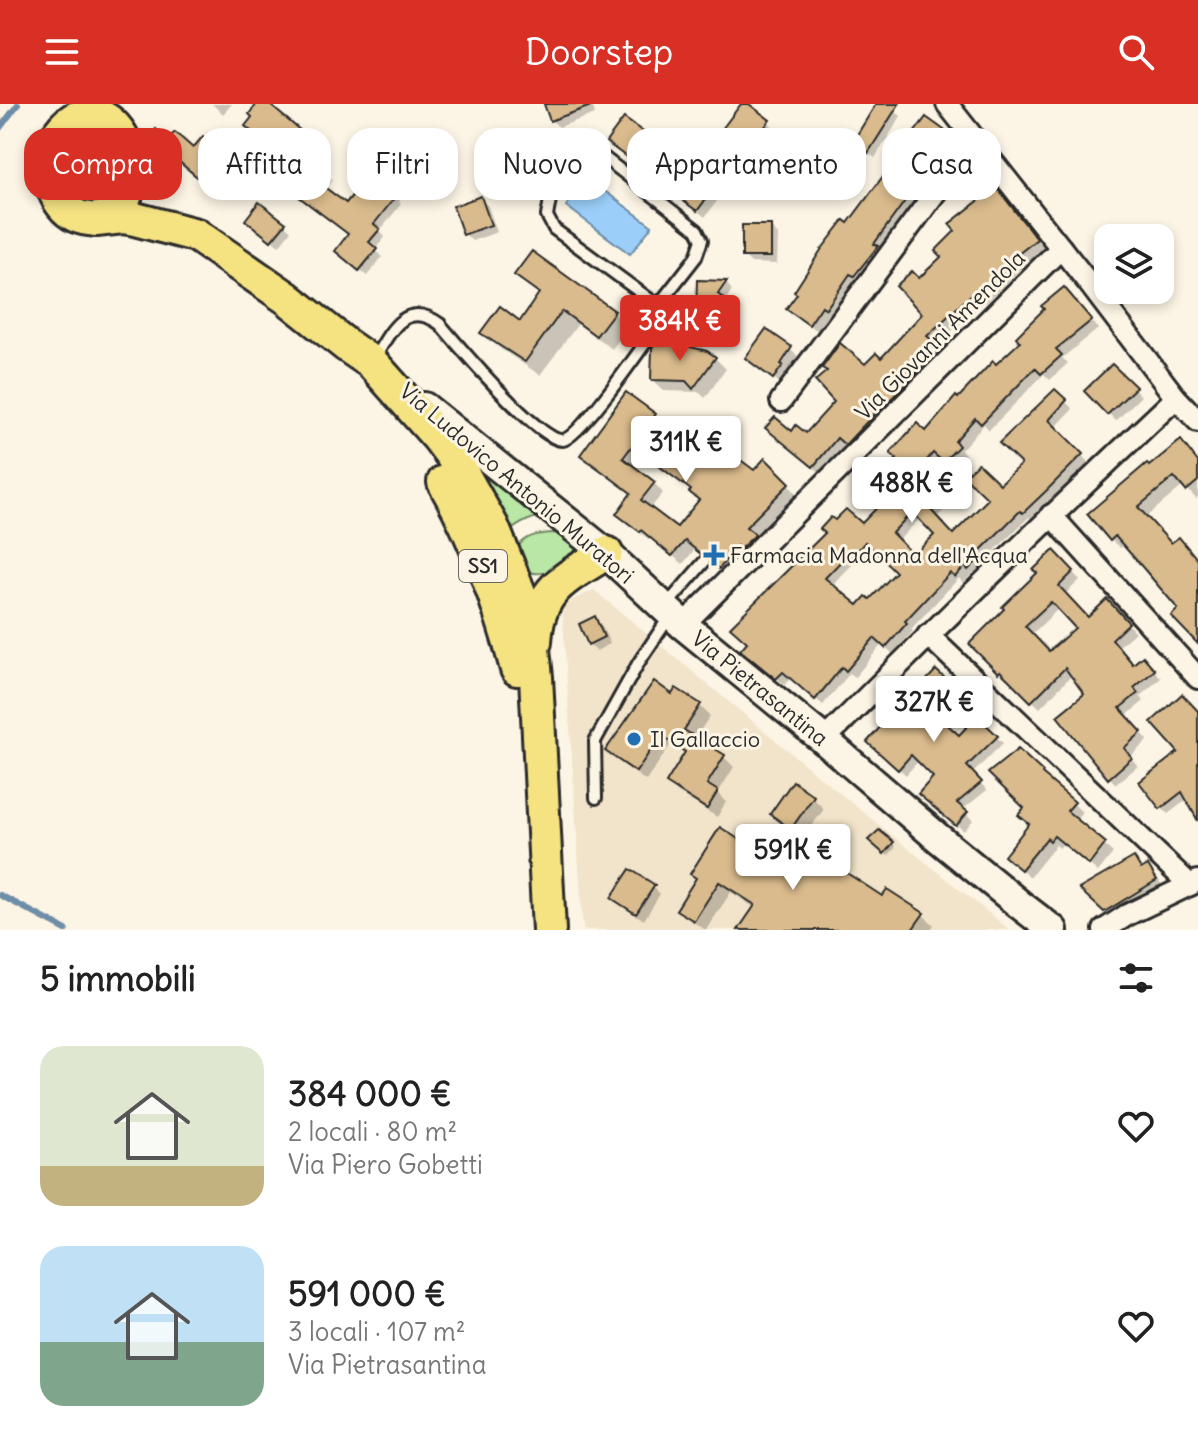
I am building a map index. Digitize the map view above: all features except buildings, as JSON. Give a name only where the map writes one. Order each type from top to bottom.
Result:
[{"type":"main road","points":[[52,104],[57,128]]},
{"type":"main road","points":[[62,128],[75,117],[99,112],[111,128]]},
{"type":"main road","points":[[59,200],[65,209],[77,217],[96,220],[123,217],[196,235]]},
{"type":"main road","points":[[96,220],[105,217],[123,200]]},
{"type":"main road","points":[[145,200],[196,235]]},
{"type":"main road","name":"SS1","points":[[196,235],[376,367],[453,457],[492,526],[522,600],[532,640],[549,930]]},
{"type":"main road","name":"SS1","points":[[298,307],[387,400],[445,484],[478,551],[509,636],[539,750]]},
{"type":"main road","points":[[534,665],[537,626],[551,592],[567,577],[606,553]]},
{"type":"street","points":[[947,104],[966,128]]},
{"type":"street","points":[[1001,172],[1176,398],[1198,421]]},
{"type":"street","points":[[781,401],[930,200]]},
{"type":"street","name":"Via Giovanni Amendola","points":[[668,611],[1061,248]]},
{"type":"street","name":"Via Ludovico Antonio Muratori","points":[[376,367],[606,553],[668,611]]},
{"type":"street","points":[[824,740],[1051,515],[1176,398]]},
{"type":"street","points":[[1051,515],[1198,678]]},
{"type":"street","name":"Via Pietrasantina","points":[[668,611],[961,857],[1053,930]]},
{"type":"street","points":[[928,635],[1194,883],[1127,915],[1104,930]]},
{"type":"lane","points":[[376,367],[391,330],[401,320],[411,315],[431,318],[527,419],[546,434],[566,440],[579,428],[657,325],[656,308],[652,301],[554,229],[547,216],[552,189],[576,159],[590,154],[606,159],[697,230],[702,240],[696,257],[656,308]]},
{"type":"lane","points":[[596,798],[595,741],[668,611],[704,562]]},
{"type":"shaded area","points":[[594,590],[1010,930],[583,930],[562,605]]},
{"type":"green space","points":[[454,438],[549,515],[528,520],[510,531]]},
{"type":"green space","points":[[553,533],[576,541],[576,553],[560,567],[529,572],[524,568],[517,549],[520,544],[532,536]]},
{"type":"water","points":[[611,196],[652,226],[630,254],[566,206],[570,200],[611,200]]},
{"type":"waterway","points":[[0,128],[18,104]]},
{"type":"waterway","points":[[0,895],[66,930]]},
{"type":"place","name":"Farmacia Madonna dell'Acqua","points":[[714,555]]},
{"type":"place","name":"Il Gallaccio","points":[[634,739]]}]
